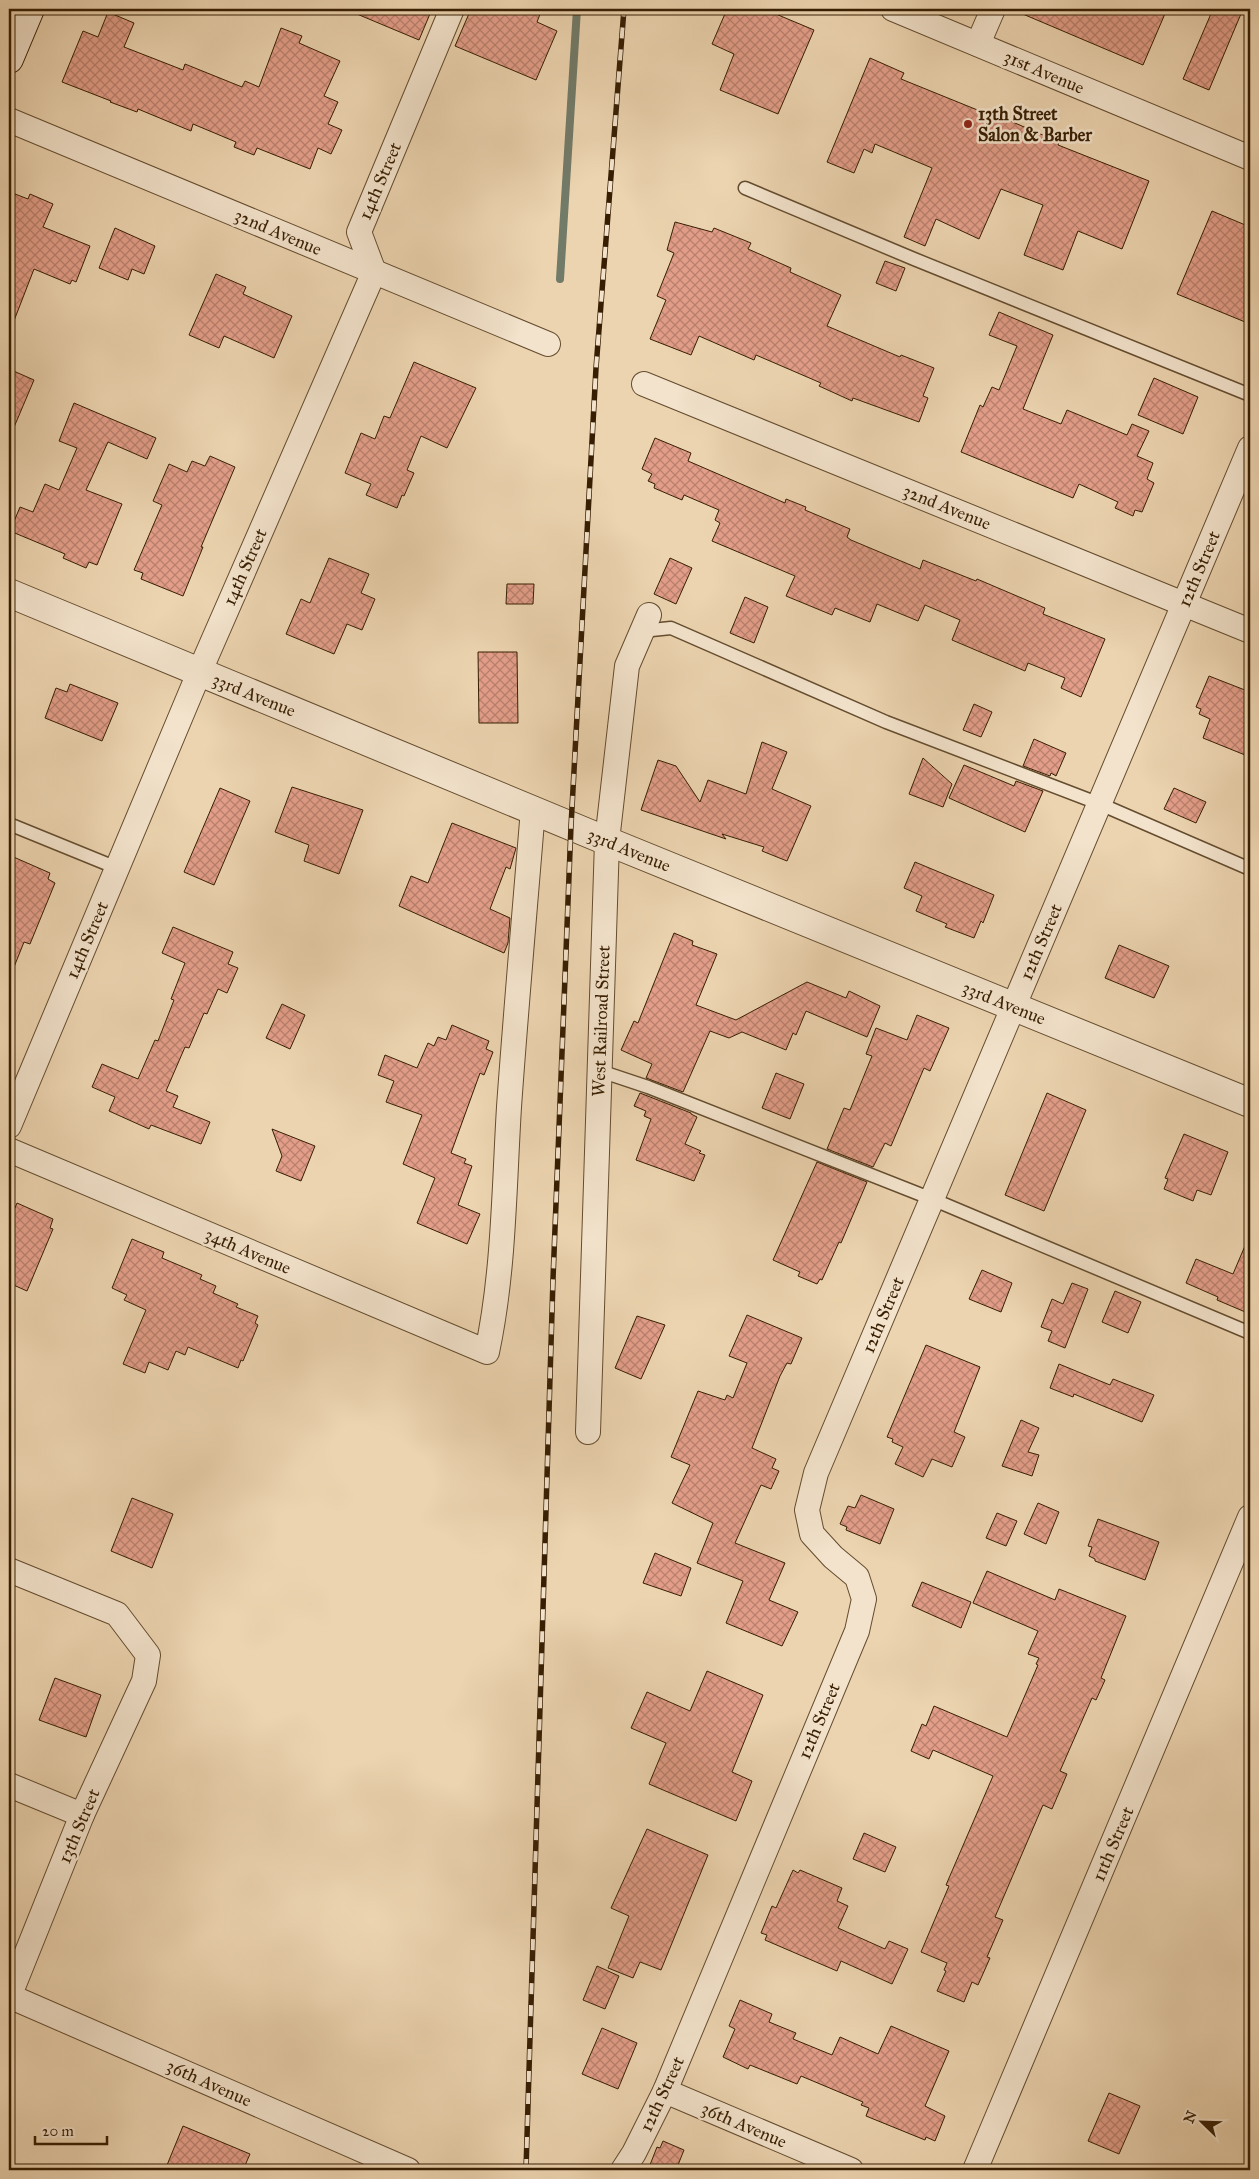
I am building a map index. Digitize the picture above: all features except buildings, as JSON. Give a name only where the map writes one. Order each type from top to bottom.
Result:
[{"type":"street","points":[[9,59],[30,9]]},
{"type":"street","name":"14th Street","points":[[9,1126],[199,672],[374,272],[359,232],[452,9]]},
{"type":"street","name":"31st Avenue","points":[[893,9],[927,15],[978,44],[1250,158]]},
{"type":"street","points":[[978,44],[993,9]]},
{"type":"street","name":"32nd Avenue","points":[[9,120],[548,344]]},
{"type":"street","name":"32nd Avenue","points":[[644,384],[1250,631]]},
{"type":"street","name":"12th Street","points":[[623,2170],[634,2153],[665,2091],[857,1631],[864,1599],[857,1577],[833,1557],[812,1534],[807,1510],[816,1473],[1250,448]]},
{"type":"street","name":"33rd Avenue","points":[[9,593],[607,841],[1250,1103]]},
{"type":"street","name":"West Railroad Street","points":[[588,1432],[607,841],[627,666],[645,623]]},
{"type":"street","name":"34th Avenue","points":[[9,1150],[487,1352],[495,1315],[500,1262],[514,1026],[533,809]]},
{"type":"street","name":"11th Street","points":[[975,2170],[1250,1517]]},
{"type":"street","name":"13th Street","points":[[9,1570],[117,1614],[148,1655],[144,1681],[82,1815],[9,1996]]},
{"type":"street","points":[[9,1785],[82,1815]]},
{"type":"street","name":"36th Avenue","points":[[9,1996],[408,2170]]},
{"type":"street","name":"36th Avenue","points":[[665,2091],[851,2170]]},
{"type":"lane","points":[[745,188],[905,256],[1250,395]]},
{"type":"lane","points":[[645,623],[671,628],[886,722],[1100,804],[1250,869]]},
{"type":"lane","points":[[9,824],[117,868]]},
{"type":"lane","points":[[600,1071],[666,1094],[932,1199],[1250,1334]]},
{"type":"waterway","points":[[560,279],[577,9]]},
{"type":"railway","points":[[526,2170],[553,1279],[571,826],[596,368],[624,9]]},
{"type":"place","name":"13th Street Salon & Barber","points":[[968,124]]}]
